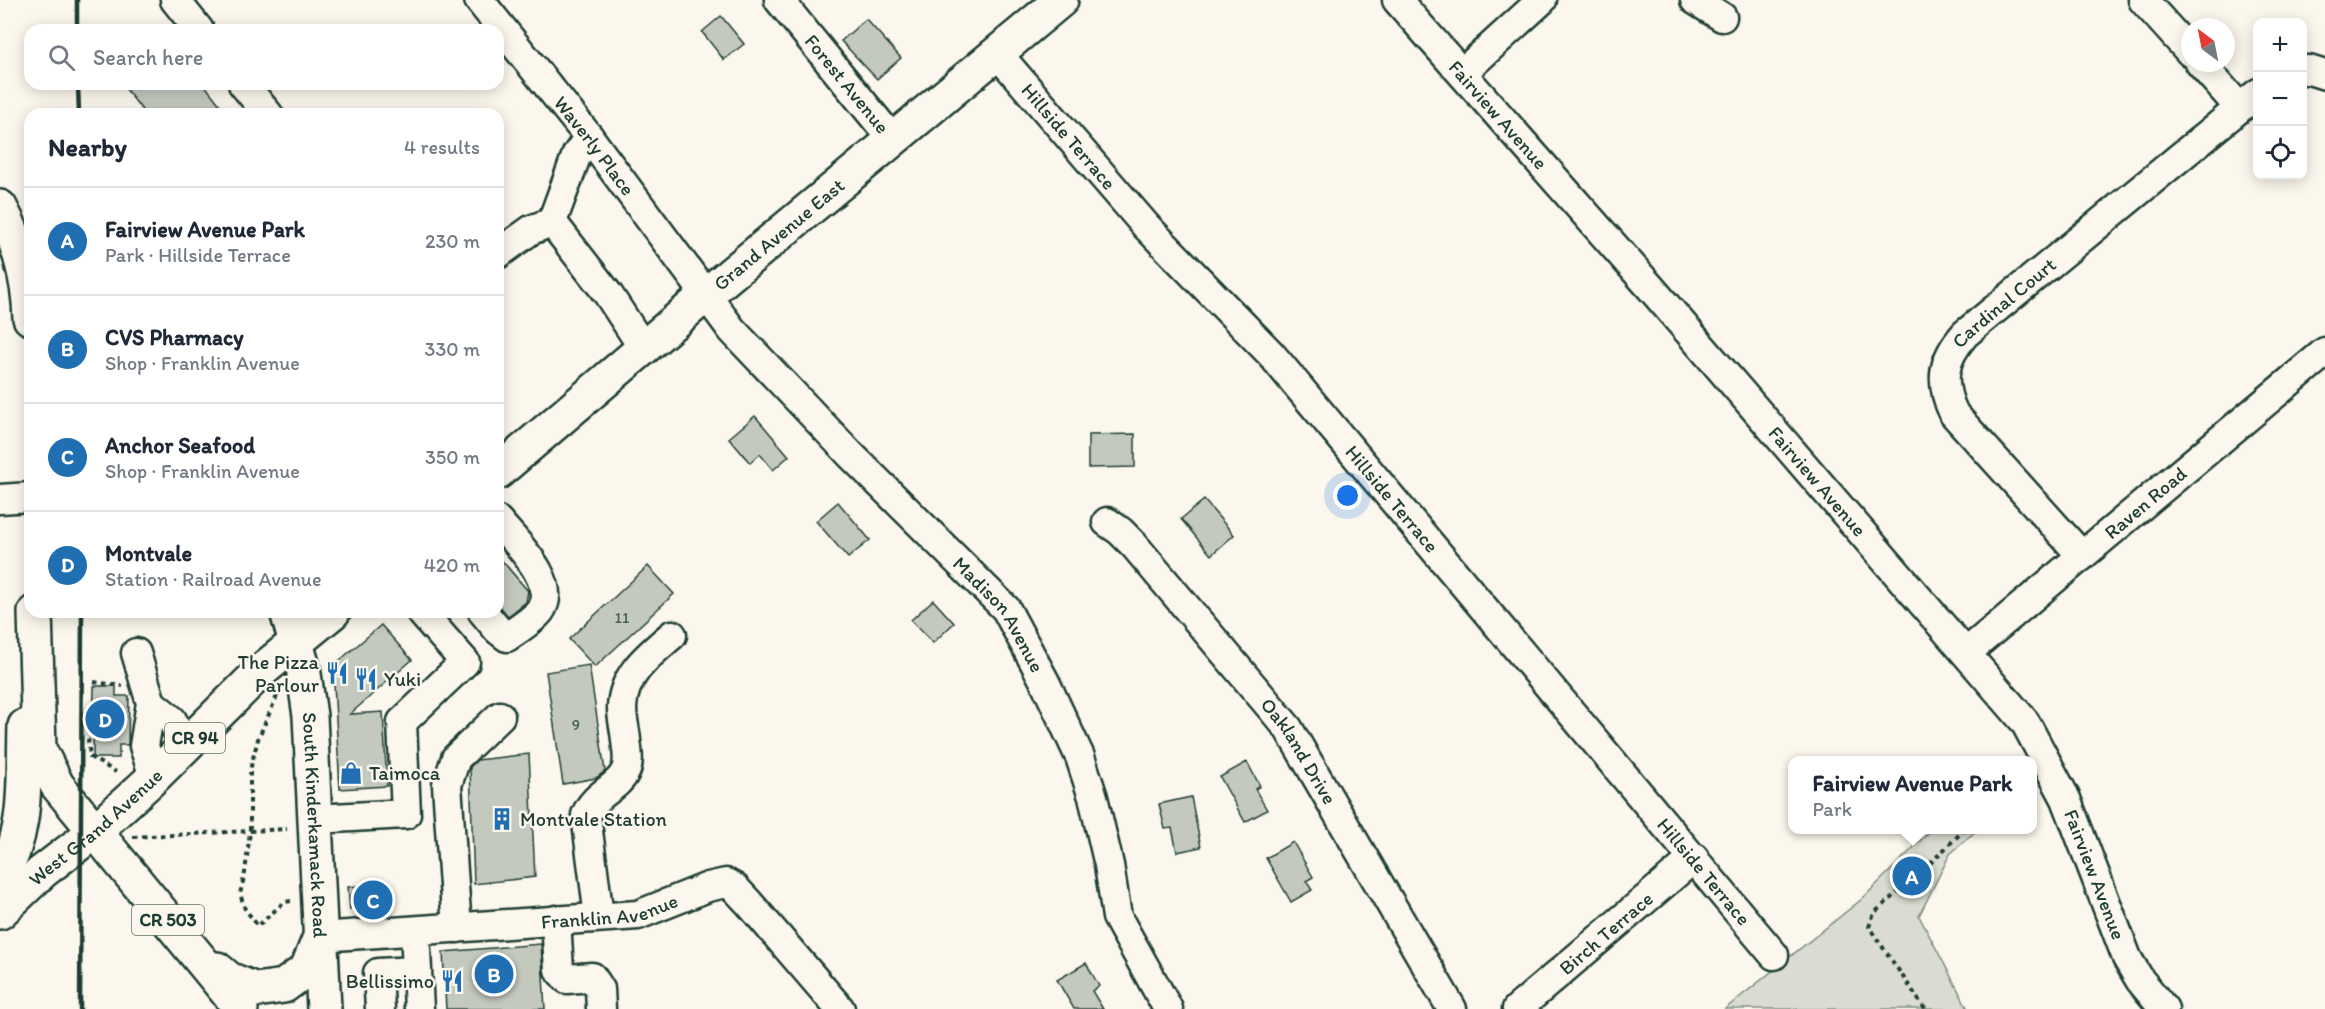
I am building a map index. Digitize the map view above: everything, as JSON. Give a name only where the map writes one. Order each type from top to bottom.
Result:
[{"type":"main road","name":"Grand Avenue East","points":[[504,466],[1061,0]]},
{"type":"main road","points":[[0,200],[24,227]]},
{"type":"main road","points":[[0,207],[11,227],[24,279]]},
{"type":"main road","name":"CR 503","points":[[35,618],[39,748],[57,785],[241,1009]]},
{"type":"main road","name":"South Kinderkamack Road","points":[[289,618],[303,667],[310,716],[301,824],[320,938],[324,1009]]},
{"type":"main road","name":"CR 94","points":[[296,644],[326,618]]},
{"type":"main road","name":"West Grand Avenue","points":[[0,912],[42,872],[94,832],[186,747],[261,671],[296,644]]},
{"type":"main road","points":[[0,880],[16,847],[22,822],[25,716],[37,685]]},
{"type":"main road","points":[[192,949],[229,979],[256,990],[284,986],[307,969],[320,938]]},
{"type":"street","points":[[175,0],[194,24]]},
{"type":"street","name":"Waverly Place","points":[[479,0],[498,24]]},
{"type":"street","name":"Forest Avenue","points":[[779,0],[893,140]]},
{"type":"street","name":"Fairview Avenue","points":[[1396,0],[1652,288],[2025,722],[2066,799],[2127,958],[2140,980],[2164,1009]]},
{"type":"street","points":[[1462,73],[1542,0]]},
{"type":"street","points":[[1695,0],[1722,17]]},
{"type":"street","points":[[2143,0],[2181,42]]},
{"type":"street","name":"Waverly Place","points":[[504,31],[589,137],[707,294]]},
{"type":"street","name":"Hillside Terrace","points":[[997,53],[1146,226],[1271,354],[1774,955]]},
{"type":"street","points":[[2307,70],[2325,75]]},
{"type":"street","points":[[2212,72],[2248,100]]},
{"type":"street","points":[[248,90],[263,108]]},
{"type":"street","name":"Cardinal Court","points":[[2082,556],[1954,414],[1947,398],[1944,379],[1947,361],[1954,346],[1965,334],[2248,100]]},
{"type":"street","points":[[504,250],[531,230],[552,222],[577,154],[589,137]]},
{"type":"street","points":[[552,222],[608,294],[644,349]]},
{"type":"street","name":"Madison Avenue","points":[[707,294],[740,339],[850,454],[1006,609],[1045,682],[1080,757],[1093,798],[1109,865],[1117,917],[1168,1009]]},
{"type":"street","name":"Raven Road","points":[[1966,653],[2325,352]]},
{"type":"street","points":[[0,499],[24,497]]},
{"type":"street","name":"Oakland Drive","points":[[1107,522],[1134,545],[1288,728],[1452,1009]]},
{"type":"street","points":[[488,618],[507,637],[539,612],[545,600],[545,587],[541,575],[504,529]]},
{"type":"street","points":[[301,824],[406,814],[402,722],[465,662],[426,618]]},
{"type":"street","points":[[599,917],[586,815],[589,807],[620,780],[626,770],[626,737],[622,708],[628,679],[638,666],[672,635]]},
{"type":"street","points":[[136,653],[150,703],[144,746],[154,777]]},
{"type":"street","points":[[150,703],[172,720],[186,747]]},
{"type":"street","points":[[457,928],[447,785],[456,758],[500,716]]},
{"type":"street","name":"Birch Terrace","points":[[1517,1009],[1694,858]]},
{"type":"street","name":"Franklin Avenue","points":[[320,938],[638,915],[708,887],[726,883],[735,888],[749,903],[840,1009]]},
{"type":"street","points":[[556,920],[559,970],[567,978],[592,977],[600,989],[601,1009]]},
{"type":"street","points":[[415,931],[419,1009]]},
{"type":"street","points":[[380,1009],[378,974],[416,970]]},
{"type":"path","points":[[277,696],[258,739],[250,770],[250,831],[240,894],[245,909],[258,926],[284,902],[291,901]]},
{"type":"path","points":[[88,739],[90,758],[116,772]]},
{"type":"path","points":[[132,837],[250,831],[301,824]]},
{"type":"path","points":[[1925,1009],[1869,927],[1874,913],[1960,834]]},
{"type":"shaded area","points":[[1927,834],[1972,834],[1950,854],[1919,916],[1968,1009],[1725,1009],[1862,899]]},
{"type":"building","points":[[721,16],[744,44],[724,60],[702,32]]},
{"type":"building","points":[[866,19],[901,58],[877,79],[841,41]]},
{"type":"building","points":[[127,90],[209,90],[222,108],[140,108]]},
{"type":"building","points":[[755,416],[789,456],[773,470],[760,454],[750,463],[729,438]]},
{"type":"building","points":[[1135,434],[1135,467],[1088,468],[1088,435]]},
{"type":"building","points":[[1204,500],[1234,535],[1211,555],[1181,519]]},
{"type":"building","points":[[838,502],[870,540],[848,558],[816,521]]},
{"type":"building","points":[[504,563],[528,591],[526,602],[508,616],[504,611]]},
{"type":"building","points":[[648,566],[674,594],[595,667],[569,639]]},
{"type":"building","points":[[933,600],[954,623],[933,643],[911,620]]},
{"type":"building","points":[[381,625],[412,660],[350,714],[383,712],[387,786],[340,789],[333,666]]},
{"type":"building","points":[[589,665],[605,771],[596,778],[563,784],[546,672]]},
{"type":"building","points":[[94,686],[116,686],[116,696],[129,696],[128,745],[119,745],[119,758],[93,758]]},
{"type":"building","name":"Montvale Station","points":[[529,754],[535,877],[474,884],[470,767],[477,760]]},
{"type":"building","points":[[1247,762],[1260,786],[1255,789],[1267,810],[1245,822],[1220,777]]},
{"type":"building","points":[[1191,797],[1201,847],[1177,852],[1172,828],[1165,829],[1159,804]]},
{"type":"building","points":[[1293,842],[1313,877],[1306,881],[1312,890],[1291,902],[1266,858]]},
{"type":"building","points":[[388,883],[390,906],[350,909],[348,887]]},
{"type":"building","points":[[541,944],[545,1009],[446,1009],[443,952]]},
{"type":"building","points":[[1086,963],[1099,986],[1092,991],[1103,1009],[1074,1009],[1057,980]]},
{"type":"railway","points":[[77,0],[77,24]]},
{"type":"railway","points":[[78,90],[79,108]]},
{"type":"railway","points":[[80,1009],[82,618]]},
{"type":"place","name":"The Pizza Parlour","points":[[337,673]]},
{"type":"place","name":"Yuki","points":[[366,679]]},
{"type":"place","name":"Montvale","points":[[105,719]]},
{"type":"place","name":"Taimoca","points":[[351,773]]},
{"type":"place","name":"Montvale Station","points":[[502,819]]},
{"type":"place","name":"Fairview Avenue Park","points":[[1912,876]]},
{"type":"place","name":"Anchor Seafood","points":[[373,900]]},
{"type":"place","name":"CVS Pharmacy","points":[[494,974]]},
{"type":"place","name":"Bellissimo","points":[[452,981]]}]
